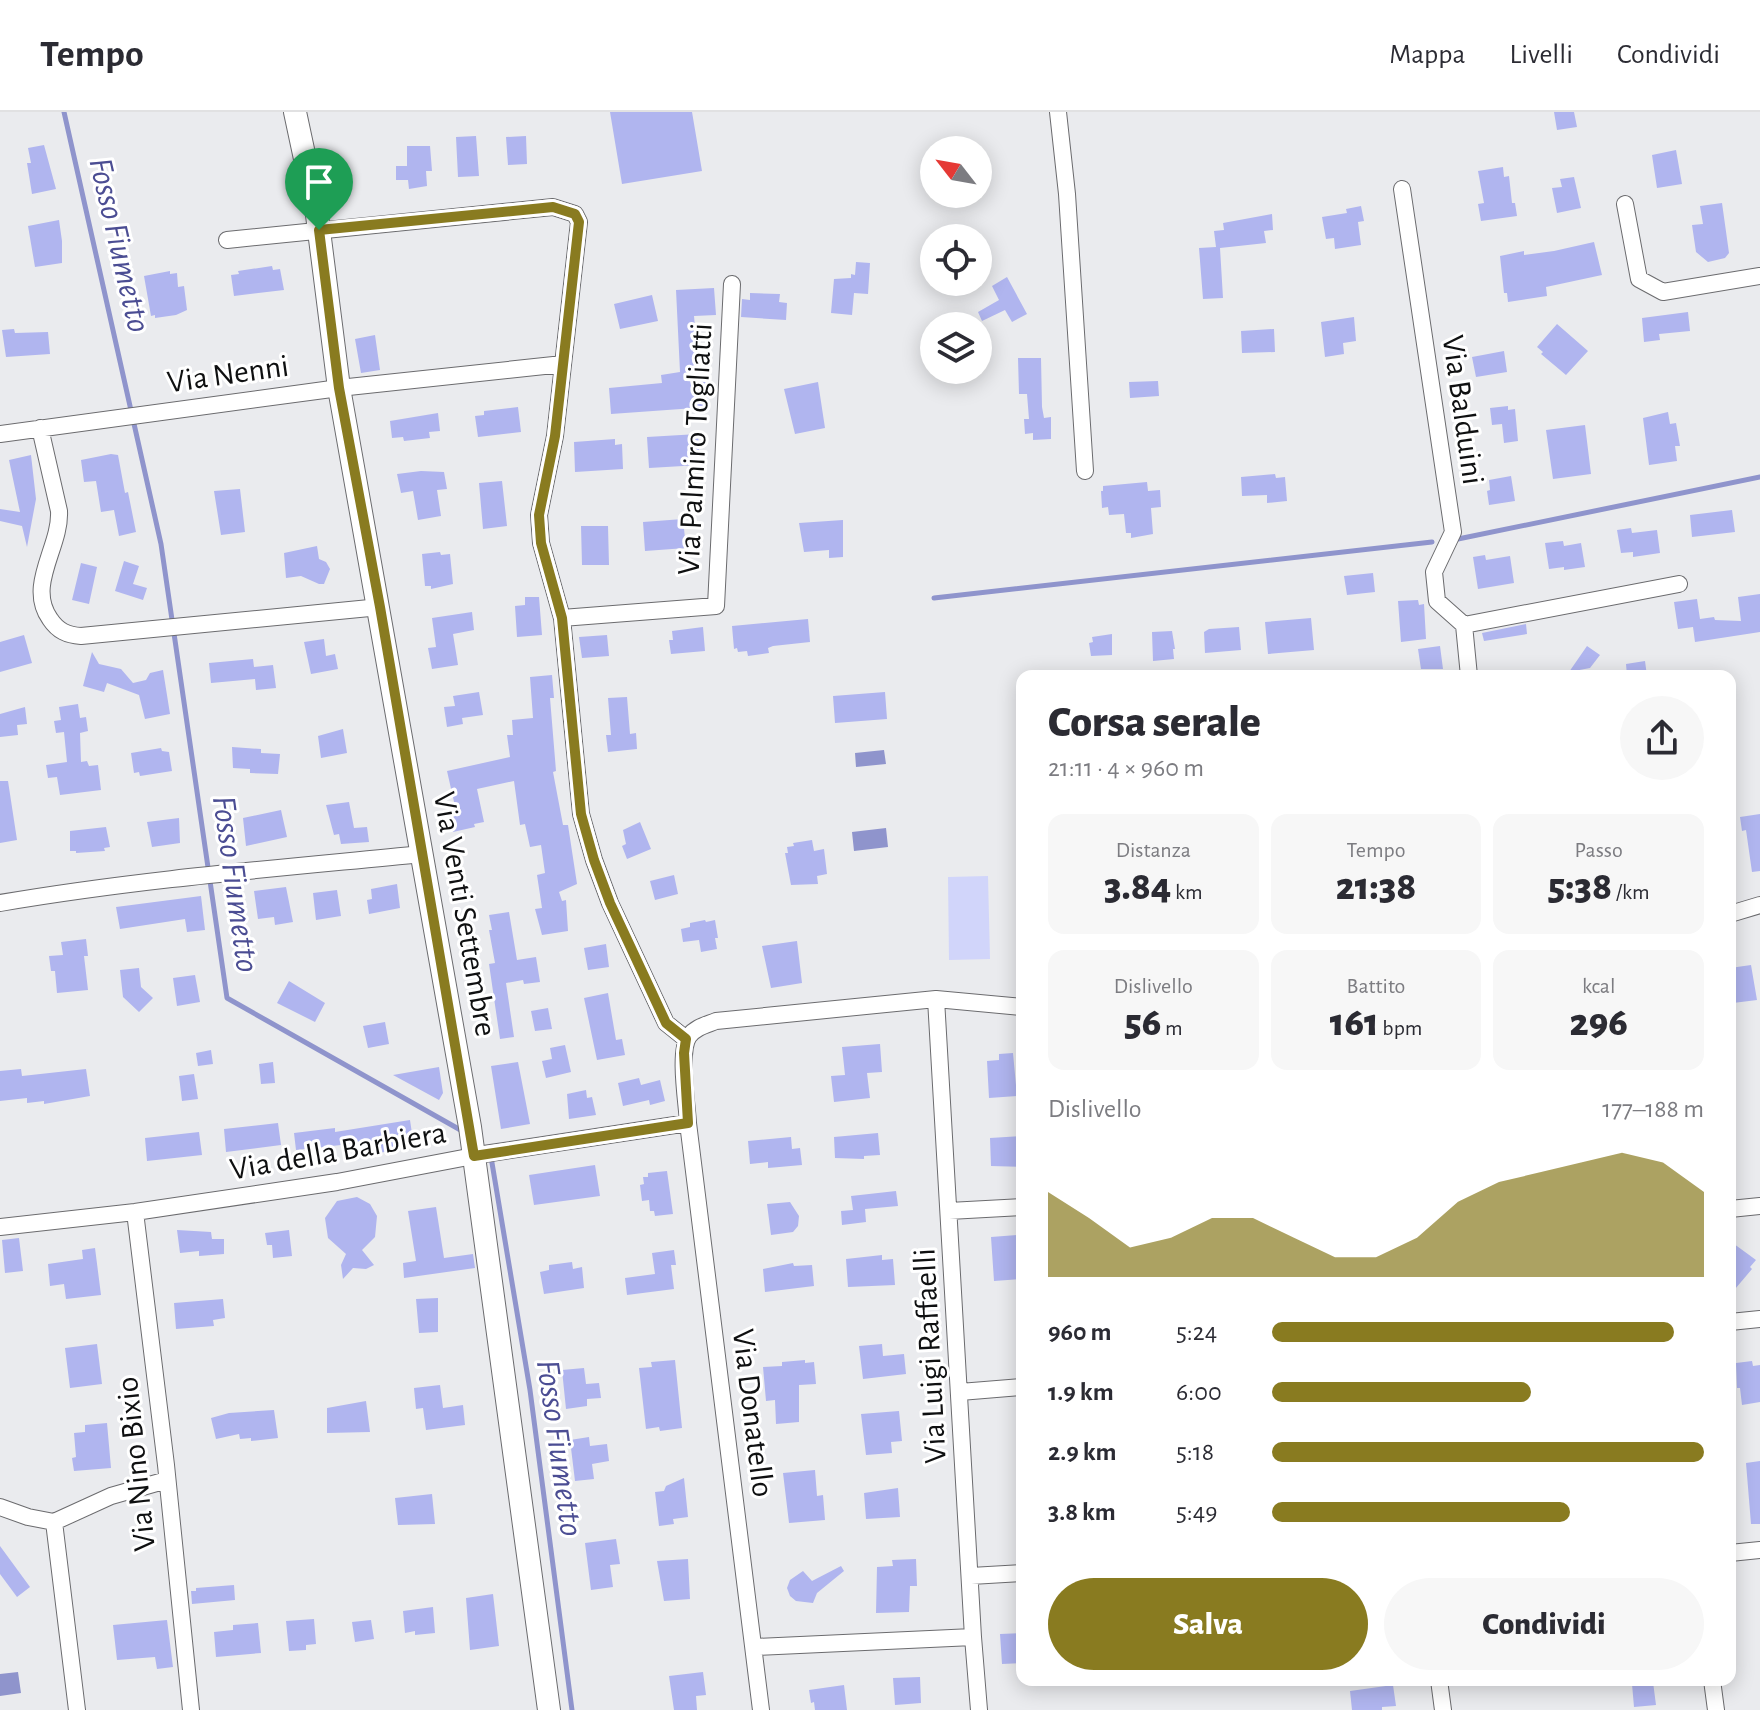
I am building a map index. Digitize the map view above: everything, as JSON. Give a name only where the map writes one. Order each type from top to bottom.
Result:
[{"type":"street","points":[[1058,112],[1067,194],[1085,471]]},
{"type":"street","name":"Via Venti Settembre","points":[[299,118],[319,230],[339,388],[475,1146],[549,1710]]},
{"type":"street","name":"Via Balduini","points":[[1402,189],[1453,532],[1434,572],[1437,601],[1464,625]]},
{"type":"street","points":[[1625,204],[1639,279],[1663,292],[1760,276]]},
{"type":"street","points":[[227,240],[553,207],[575,214],[579,222],[555,436],[539,515],[541,543],[562,618],[581,814],[594,860],[610,903],[666,1023],[686,1039]]},
{"type":"street","name":"Via Palmiro Togliatti","points":[[562,618],[716,606],[732,284]]},
{"type":"street","name":"Via Nenni","points":[[0,434],[339,388],[563,364]]},
{"type":"street","points":[[40,428],[60,523],[41,584],[41,598],[54,624],[70,635],[380,607]]},
{"type":"street","points":[[1468,670],[1464,625],[1679,584]]},
{"type":"street","points":[[0,903],[219,874],[422,854]]},
{"type":"street","points":[[1736,912],[1760,905]]},
{"type":"street","points":[[688,1123],[686,1039],[696,1029],[716,1021],[936,999],[1016,1006]]},
{"type":"street","name":"Via Luigi Raffaelli","points":[[936,999],[979,1710]]},
{"type":"street","name":"Via della Barbiera","points":[[0,1227],[135,1212],[337,1182],[475,1146],[504,1151],[688,1123]]},
{"type":"street","name":"Via Donatello","points":[[688,1123],[761,1710]]},
{"type":"street","points":[[1736,1208],[1760,1206]]},
{"type":"street","points":[[949,1211],[1016,1207]]},
{"type":"street","name":"Via Nino Bixio","points":[[135,1212],[191,1710]]},
{"type":"street","points":[[1736,1321],[1760,1319]]},
{"type":"street","points":[[960,1392],[1016,1387]]},
{"type":"street","points":[[0,1507],[54,1522],[111,1496],[167,1480]]},
{"type":"street","points":[[54,1522],[77,1710]]},
{"type":"street","points":[[1736,1552],[1760,1550]]},
{"type":"street","points":[[971,1576],[1016,1573]]},
{"type":"street","points":[[755,1647],[973,1637]]},
{"type":"street","points":[[1440,1686],[1443,1710]]},
{"type":"street","points":[[1713,1686],[1716,1710]]},
{"type":"shaded area","points":[[884,750],[886,764],[856,767],[855,753]]},
{"type":"shaded area","points":[[886,828],[888,847],[854,851],[852,832]]},
{"type":"shaded area","points":[[988,876],[990,959],[949,960],[948,877]]},
{"type":"shaded area","points":[[18,1672],[21,1693],[0,1696],[0,1674]]},
{"type":"building","points":[[610,112],[692,112],[702,171],[622,184]]},
{"type":"building","points":[[1554,112],[1574,112],[1577,127],[1557,130]]},
{"type":"building","points":[[476,136],[479,176],[458,177],[456,137]]},
{"type":"building","points":[[526,136],[527,164],[508,165],[506,137]]},
{"type":"building","points":[[44,145],[56,189],[32,194],[28,148]]},
{"type":"building","points":[[407,146],[430,146],[432,171],[426,171],[427,186],[409,189],[408,180],[396,180],[396,166],[407,166]]},
{"type":"building","points":[[1676,150],[1682,184],[1657,188],[1652,155]]},
{"type":"building","points":[[1503,167],[1504,177],[1509,176],[1517,216],[1481,221],[1478,204],[1484,203],[1478,171]]},
{"type":"building","points":[[1574,177],[1581,208],[1557,213],[1552,188],[1562,187],[1560,179]]},
{"type":"building","points":[[1722,203],[1729,253],[1725,258],[1708,262],[1696,252],[1692,225],[1703,224],[1700,206]]},
{"type":"building","points":[[1361,206],[1364,221],[1358,222],[1361,245],[1335,249],[1334,238],[1326,239],[1322,217],[1347,213],[1346,209]]},
{"type":"building","points":[[1272,214],[1273,230],[1264,231],[1266,243],[1220,248],[1223,298],[1203,299],[1199,248],[1216,247],[1214,231],[1224,230],[1223,223]]},
{"type":"building","points":[[59,220],[62,263],[35,267],[28,226]]},
{"type":"building","points":[[1594,242],[1602,275],[1546,287],[1547,296],[1508,302],[1500,256],[1524,251],[1524,255],[1554,251]]},
{"type":"building","points":[[856,262],[870,263],[868,294],[854,293],[852,315],[831,313],[834,279],[855,275]]},
{"type":"building","points":[[272,266],[273,270],[280,269],[284,290],[234,296],[231,275],[239,274],[238,271]]},
{"type":"building","points":[[170,271],[170,274],[177,273],[178,287],[184,286],[187,310],[155,318],[155,315],[151,316],[144,276]]},
{"type":"building","points":[[1007,277],[1027,314],[1012,322],[1005,310],[992,316],[992,312],[978,312],[999,300],[992,286]]},
{"type":"building","points":[[714,288],[716,315],[694,316],[700,381],[707,381],[709,407],[611,414],[609,388],[662,383],[661,375],[680,372],[676,290]]},
{"type":"building","points":[[750,293],[780,294],[779,302],[787,303],[786,320],[741,317],[742,299],[750,300]]},
{"type":"building","points":[[652,295],[658,321],[620,329],[614,304]]},
{"type":"building","points":[[1688,312],[1690,331],[1659,334],[1660,340],[1644,342],[1642,318]]},
{"type":"building","points":[[1354,317],[1356,341],[1343,343],[1344,354],[1325,357],[1321,322]]},
{"type":"building","points":[[1557,324],[1588,351],[1566,375],[1537,347]]},
{"type":"building","points":[[14,329],[15,333],[48,332],[50,354],[6,357],[2,330]]},
{"type":"building","points":[[1274,329],[1275,352],[1242,353],[1241,331]]},
{"type":"building","points":[[375,335],[380,370],[361,373],[355,339]]},
{"type":"building","points":[[1504,351],[1507,372],[1476,377],[1472,357]]},
{"type":"building","points":[[1018,358],[1041,358],[1042,407],[1044,418],[1051,417],[1051,439],[1033,440],[1033,433],[1025,434],[1024,419],[1029,419],[1027,394],[1019,394]]},
{"type":"building","points":[[1158,381],[1159,396],[1130,398],[1129,382]]},
{"type":"building","points":[[818,382],[825,428],[795,434],[784,389]]},
{"type":"building","points":[[1508,406],[1508,410],[1515,409],[1518,441],[1504,443],[1502,424],[1492,425],[1490,408]]},
{"type":"building","points":[[518,407],[521,432],[478,437],[475,416],[484,415],[484,411]]},
{"type":"building","points":[[1668,412],[1670,424],[1676,423],[1680,446],[1675,446],[1677,461],[1649,465],[1643,418]]},
{"type":"building","points":[[438,413],[440,431],[429,432],[430,438],[404,441],[403,437],[392,438],[390,421]]},
{"type":"building","points":[[1585,425],[1591,474],[1553,479],[1546,430]]},
{"type":"building","points":[[698,434],[700,465],[649,468],[647,437]]},
{"type":"building","points":[[615,439],[615,445],[622,444],[623,469],[575,472],[574,442]]},
{"type":"building","points":[[31,455],[36,499],[27,547],[22,526],[0,521],[0,509],[20,512],[9,460]]},
{"type":"building","points":[[118,455],[136,532],[119,536],[114,510],[101,512],[96,481],[84,482],[81,460]]},
{"type":"building","points":[[444,472],[447,489],[437,490],[441,516],[418,520],[413,491],[401,493],[397,474]]},
{"type":"building","points":[[1275,474],[1276,478],[1285,477],[1287,501],[1267,503],[1267,495],[1242,496],[1241,477]]},
{"type":"building","points":[[1511,476],[1515,501],[1489,505],[1489,480]]},
{"type":"building","points":[[502,481],[507,526],[483,529],[479,483]]},
{"type":"building","points":[[1147,482],[1148,491],[1160,490],[1161,507],[1151,508],[1153,534],[1131,538],[1131,533],[1126,533],[1124,514],[1109,515],[1108,507],[1102,508],[1101,491],[1103,486]]},
{"type":"building","points":[[240,489],[245,532],[221,535],[214,491]]},
{"type":"building","points":[[1732,510],[1735,532],[1692,537],[1690,515]]},
{"type":"building","points":[[683,519],[686,548],[645,551],[643,522]]},
{"type":"building","points":[[843,520],[843,557],[829,558],[829,550],[804,552],[799,523]]},
{"type":"building","points":[[581,526],[608,526],[609,565],[582,565]]},
{"type":"building","points":[[1631,528],[1632,533],[1657,530],[1660,553],[1633,557],[1633,552],[1621,553],[1617,530]]},
{"type":"building","points":[[1563,541],[1564,546],[1581,543],[1585,567],[1549,569],[1545,543]]},
{"type":"building","points":[[317,546],[319,559],[326,562],[330,569],[324,584],[301,576],[286,578],[284,553]]},
{"type":"building","points":[[440,552],[441,555],[450,554],[453,584],[431,589],[431,586],[425,586],[422,554]]},
{"type":"building","points":[[1485,555],[1486,560],[1510,556],[1514,583],[1478,589],[1473,557]]},
{"type":"building","points":[[124,561],[139,566],[133,584],[147,588],[143,600],[115,591]]},
{"type":"building","points":[[81,563],[97,567],[89,604],[72,600]]},
{"type":"building","points":[[1373,573],[1375,592],[1347,595],[1344,576]]},
{"type":"building","points":[[1760,594],[1760,632],[1695,642],[1693,627],[1678,629],[1674,602],[1697,599],[1700,619],[1714,617],[1715,620],[1741,621],[1738,597]]},
{"type":"building","points":[[525,597],[539,597],[542,635],[517,637],[515,606],[525,605]]},
{"type":"building","points":[[1418,600],[1419,605],[1424,604],[1426,639],[1401,642],[1398,601]]},
{"type":"building","points":[[472,612],[474,630],[453,634],[458,665],[432,669],[428,648],[436,647],[432,618]]},
{"type":"building","points":[[1311,618],[1314,650],[1268,654],[1265,622]]},
{"type":"building","points":[[808,619],[810,642],[773,646],[768,648],[769,653],[748,656],[747,651],[734,649],[732,626]]},
{"type":"building","points":[[1526,624],[1527,634],[1484,641],[1482,633]]},
{"type":"building","points":[[703,627],[705,651],[671,654],[669,640],[673,640],[672,631]]},
{"type":"building","points":[[1239,627],[1241,650],[1205,653],[1204,632]]},
{"type":"building","points":[[1172,631],[1174,659],[1153,661],[1152,632]]},
{"type":"building","points":[[1112,634],[1112,655],[1091,656],[1089,643],[1093,642],[1092,637]]},
{"type":"building","points":[[24,635],[32,663],[0,672],[0,642]]},
{"type":"building","points":[[607,635],[609,656],[582,658],[579,637]]},
{"type":"building","points":[[324,639],[326,656],[335,654],[338,669],[311,674],[304,642]]},
{"type":"building","points":[[1440,646],[1443,669],[1421,669],[1418,649]]},
{"type":"building","points":[[1587,646],[1600,655],[1590,668],[1570,670]]},
{"type":"building","points":[[92,652],[99,664],[121,669],[133,683],[146,680],[150,673],[163,670],[170,714],[145,719],[139,695],[107,683],[104,692],[83,686]]},
{"type":"building","points":[[253,659],[254,667],[273,665],[276,688],[256,690],[255,679],[211,683],[209,663]]},
{"type":"building","points":[[1645,661],[1646,670],[1626,670],[1626,664]]},
{"type":"building","points":[[552,675],[554,698],[550,698],[556,771],[553,772],[563,825],[568,825],[577,884],[559,892],[562,901],[566,900],[568,931],[542,935],[535,909],[542,908],[537,875],[545,873],[541,845],[530,847],[525,824],[520,825],[514,781],[477,789],[484,822],[453,832],[450,817],[457,815],[447,771],[510,757],[507,735],[513,735],[512,720],[533,718],[530,677]]},
{"type":"building","points":[[479,692],[483,715],[462,718],[463,724],[447,727],[444,707],[455,706],[453,696]]},
{"type":"building","points":[[885,692],[887,719],[835,723],[833,696]]},
{"type":"building","points":[[627,697],[630,734],[636,733],[637,749],[608,752],[606,735],[611,735],[608,698]]},
{"type":"building","points":[[78,704],[80,718],[86,717],[88,731],[80,733],[81,762],[87,761],[89,766],[98,765],[101,790],[60,795],[57,777],[48,778],[46,765],[67,762],[64,732],[56,733],[54,721],[61,720],[59,707]]},
{"type":"building","points":[[25,707],[27,724],[17,725],[18,735],[0,737],[0,714]]},
{"type":"building","points":[[343,729],[347,753],[321,758],[318,736]]},
{"type":"building","points":[[232,747],[280,754],[278,774],[250,773],[250,769],[233,768]]},
{"type":"building","points":[[161,748],[169,752],[172,771],[140,776],[139,772],[134,773],[131,753]]},
{"type":"building","points":[[0,781],[8,781],[17,840],[0,843]]},
{"type":"building","points":[[349,802],[354,828],[367,827],[369,842],[341,844],[339,834],[334,835],[326,805]]},
{"type":"building","points":[[281,810],[287,837],[246,846],[243,818]]},
{"type":"building","points":[[1760,814],[1760,871],[1752,872],[1746,830],[1742,831],[1740,817]]},
{"type":"building","points":[[179,818],[180,843],[152,847],[147,822]]},
{"type":"building","points":[[640,822],[651,849],[627,859],[622,846],[626,844],[623,830]]},
{"type":"building","points":[[106,827],[110,847],[104,848],[105,851],[70,851],[70,831]]},
{"type":"building","points":[[812,840],[814,851],[824,849],[827,874],[817,876],[818,884],[791,885],[785,853],[788,853],[787,847]]},
{"type":"building","points":[[674,875],[678,894],[655,900],[650,881]]},
{"type":"building","points":[[397,884],[400,908],[369,914],[367,900],[372,899],[371,889]]},
{"type":"building","points":[[286,887],[293,922],[275,925],[274,917],[258,919],[254,891]]},
{"type":"building","points":[[337,890],[341,916],[316,920],[313,893]]},
{"type":"building","points":[[201,896],[205,930],[187,932],[185,919],[120,929],[116,907]]},
{"type":"building","points":[[509,912],[517,960],[536,957],[540,982],[524,984],[523,980],[506,983],[514,1037],[500,1039],[489,964],[495,963],[489,915]]},
{"type":"building","points":[[715,920],[717,949],[701,952],[699,940],[683,942],[681,929],[690,927],[690,923]]},
{"type":"building","points":[[86,939],[88,956],[84,956],[88,990],[57,993],[55,971],[51,971],[49,956],[63,955],[61,942]]},
{"type":"building","points":[[797,941],[802,983],[771,988],[762,946]]},
{"type":"building","points":[[606,944],[609,967],[588,970],[584,948]]},
{"type":"building","points":[[1751,965],[1757,1000],[1736,1003],[1736,967]]},
{"type":"building","points":[[139,968],[141,987],[153,998],[139,1012],[123,997],[120,970]]},
{"type":"building","points":[[195,975],[200,1002],[177,1006],[173,978]]},
{"type":"building","points":[[289,981],[325,1003],[315,1022],[277,1003]]},
{"type":"building","points":[[608,993],[616,1040],[622,1039],[625,1055],[597,1060],[584,998]]},
{"type":"building","points":[[548,1008],[552,1029],[535,1031],[531,1011]]},
{"type":"building","points":[[385,1022],[389,1044],[368,1048],[363,1026]]},
{"type":"building","points":[[880,1044],[882,1072],[867,1073],[870,1098],[834,1102],[831,1076],[845,1075],[842,1047]]},
{"type":"building","points":[[565,1045],[571,1072],[546,1078],[542,1061],[552,1059],[550,1048]]},
{"type":"building","points":[[211,1050],[213,1064],[198,1066],[196,1053]]},
{"type":"building","points":[[1013,1053],[1016,1096],[989,1098],[987,1061],[999,1060],[999,1054]]},
{"type":"building","points":[[273,1062],[275,1083],[261,1084],[259,1064]]},
{"type":"building","points":[[518,1062],[530,1124],[501,1129],[491,1066]]},
{"type":"building","points":[[439,1067],[443,1093],[439,1100],[393,1075]]},
{"type":"building","points":[[21,1069],[22,1076],[86,1069],[90,1096],[44,1104],[44,1101],[27,1103],[27,1098],[0,1101],[0,1071]]},
{"type":"building","points":[[194,1074],[198,1099],[182,1101],[179,1076]]},
{"type":"building","points":[[639,1078],[641,1085],[660,1080],[665,1101],[650,1105],[649,1100],[623,1106],[618,1083]]},
{"type":"building","points":[[586,1090],[587,1098],[592,1097],[596,1115],[569,1119],[567,1094]]},
{"type":"building","points":[[410,1120],[414,1147],[361,1156],[359,1143],[296,1150],[294,1133],[335,1128],[335,1132]]},
{"type":"building","points":[[278,1123],[281,1145],[226,1152],[224,1129]]},
{"type":"building","points":[[199,1132],[202,1155],[147,1161],[145,1138]]},
{"type":"building","points":[[878,1133],[880,1155],[864,1156],[864,1159],[835,1158],[834,1137]]},
{"type":"building","points":[[1016,1136],[1016,1167],[991,1166],[990,1138]]},
{"type":"building","points":[[791,1137],[792,1149],[800,1148],[802,1165],[768,1168],[768,1162],[750,1164],[748,1141]]},
{"type":"building","points":[[595,1165],[600,1196],[534,1205],[529,1175]]},
{"type":"building","points":[[667,1171],[673,1214],[655,1216],[654,1211],[650,1211],[649,1200],[642,1201],[640,1185],[644,1184],[643,1177],[648,1177],[648,1173]]},
{"type":"building","points":[[896,1191],[898,1206],[865,1209],[866,1222],[842,1225],[841,1211],[853,1210],[851,1196]]},
{"type":"building","points":[[357,1197],[370,1204],[377,1216],[375,1237],[362,1250],[374,1265],[366,1269],[353,1268],[343,1279],[341,1265],[346,1254],[328,1238],[325,1218],[337,1201]]},
{"type":"building","points":[[790,1202],[799,1216],[798,1226],[793,1232],[771,1235],[767,1204]]},
{"type":"building","points":[[436,1207],[444,1258],[473,1254],[475,1268],[404,1278],[403,1263],[416,1261],[408,1211]]},
{"type":"building","points":[[177,1230],[211,1232],[212,1239],[224,1239],[224,1254],[199,1256],[199,1251],[180,1253]]},
{"type":"building","points":[[289,1230],[292,1256],[273,1258],[272,1245],[267,1245],[265,1233]]},
{"type":"building","points":[[1016,1235],[1016,1279],[994,1281],[991,1237]]},
{"type":"building","points":[[19,1238],[23,1271],[5,1273],[2,1240]]},
{"type":"building","points":[[1736,1245],[1756,1260],[1750,1267],[1752,1269],[1736,1288]]},
{"type":"building","points":[[95,1248],[101,1295],[66,1299],[64,1284],[50,1286],[48,1264],[83,1259],[82,1250]]},
{"type":"building","points":[[674,1250],[676,1265],[671,1265],[674,1289],[627,1295],[625,1278],[655,1274],[652,1253]]},
{"type":"building","points":[[882,1255],[882,1260],[893,1259],[895,1285],[848,1287],[846,1259]]},
{"type":"building","points":[[572,1262],[573,1269],[582,1267],[584,1288],[544,1294],[540,1272],[549,1270],[549,1265]]},
{"type":"building","points":[[793,1263],[794,1266],[812,1265],[814,1286],[765,1292],[763,1269]]},
{"type":"building","points":[[438,1298],[438,1332],[419,1333],[416,1299]]},
{"type":"building","points":[[223,1299],[225,1318],[213,1320],[214,1326],[176,1329],[174,1303]]},
{"type":"building","points":[[97,1344],[102,1384],[70,1388],[65,1348]]},
{"type":"building","points":[[882,1344],[883,1356],[904,1354],[906,1374],[863,1379],[859,1346]]},
{"type":"building","points":[[675,1360],[682,1428],[646,1429],[639,1368],[652,1367],[651,1362]]},
{"type":"building","points":[[805,1360],[805,1363],[814,1362],[816,1384],[799,1385],[799,1422],[776,1424],[775,1400],[766,1401],[763,1367]]},
{"type":"building","points":[[1752,1361],[1753,1366],[1760,1365],[1760,1402],[1742,1405],[1740,1388],[1737,1388],[1736,1363]]},
{"type":"building","points":[[584,1368],[586,1384],[599,1383],[601,1398],[587,1399],[587,1406],[566,1409],[562,1370]]},
{"type":"building","points":[[440,1385],[443,1408],[463,1405],[465,1425],[426,1430],[423,1408],[416,1409],[414,1388]]},
{"type":"building","points":[[366,1401],[370,1432],[327,1433],[327,1408]]},
{"type":"building","points":[[274,1410],[278,1438],[251,1441],[251,1438],[240,1439],[239,1434],[216,1439],[211,1418],[229,1413]]},
{"type":"building","points":[[899,1411],[902,1441],[891,1442],[892,1453],[866,1455],[861,1414]]},
{"type":"building","points":[[107,1423],[111,1468],[74,1471],[74,1433],[85,1432],[85,1425]]},
{"type":"building","points":[[589,1437],[590,1446],[607,1444],[609,1461],[592,1464],[594,1479],[575,1481],[570,1440]]},
{"type":"building","points":[[1760,1461],[1760,1524],[1751,1524],[1746,1463]]},
{"type":"building","points":[[815,1470],[817,1496],[823,1495],[825,1520],[789,1523],[783,1473]]},
{"type":"building","points":[[684,1478],[688,1517],[673,1519],[674,1524],[659,1526],[655,1492],[664,1491],[666,1486]]},
{"type":"building","points":[[898,1488],[900,1517],[866,1519],[864,1493]]},
{"type":"building","points":[[432,1494],[435,1524],[398,1525],[395,1498]]},
{"type":"building","points":[[616,1539],[620,1564],[610,1565],[613,1587],[591,1590],[585,1543]]},
{"type":"building","points":[[0,1546],[30,1587],[17,1597],[0,1574]]},
{"type":"building","points":[[688,1559],[690,1599],[664,1601],[657,1561]]},
{"type":"building","points":[[916,1559],[917,1586],[910,1586],[909,1612],[876,1613],[877,1567],[893,1566],[892,1560]]},
{"type":"building","points":[[841,1566],[844,1571],[817,1593],[813,1603],[796,1601],[790,1596],[787,1588],[790,1580],[803,1571],[812,1581]]},
{"type":"building","points":[[234,1585],[235,1600],[192,1604],[191,1591],[196,1591],[196,1588]]},
{"type":"building","points":[[493,1594],[499,1646],[470,1650],[466,1598]]},
{"type":"building","points":[[433,1607],[435,1633],[405,1633],[403,1611]]},
{"type":"building","points":[[314,1619],[316,1644],[306,1645],[306,1650],[289,1651],[286,1621]]},
{"type":"building","points":[[167,1620],[173,1667],[157,1669],[155,1657],[117,1660],[113,1625]]},
{"type":"building","points":[[371,1620],[374,1639],[355,1642],[352,1622]]},
{"type":"building","points":[[258,1623],[261,1653],[216,1657],[214,1632],[233,1630],[233,1625]]},
{"type":"building","points":[[1016,1633],[1016,1663],[1002,1664],[1000,1634]]},
{"type":"building","points":[[703,1672],[706,1695],[696,1696],[697,1710],[674,1710],[669,1676]]},
{"type":"building","points":[[920,1677],[921,1703],[895,1705],[893,1678]]},
{"type":"building","points":[[844,1685],[847,1710],[815,1710],[809,1690]]},
{"type":"building","points":[[1393,1686],[1396,1706],[1382,1707],[1382,1710],[1352,1710],[1350,1691]]},
{"type":"building","points":[[1632,1686],[1654,1686],[1656,1705],[1634,1707]]},
{"type":"waterway","name":"Fosso Fiumetto","points":[[64,112],[161,544],[227,998],[464,1132]]},
{"type":"waterway","points":[[1458,539],[1760,477]]},
{"type":"waterway","points":[[934,598],[1432,542]]},
{"type":"waterway","name":"Fosso Fiumetto","points":[[491,1157],[530,1390],[572,1710]]},
{"type":"route","points":[[553,207],[575,214],[579,222],[555,436],[539,515],[541,543],[562,618],[581,814],[610,903],[666,1023],[686,1039],[688,1123],[474,1156],[380,607],[339,388],[319,230],[553,207]]}]
